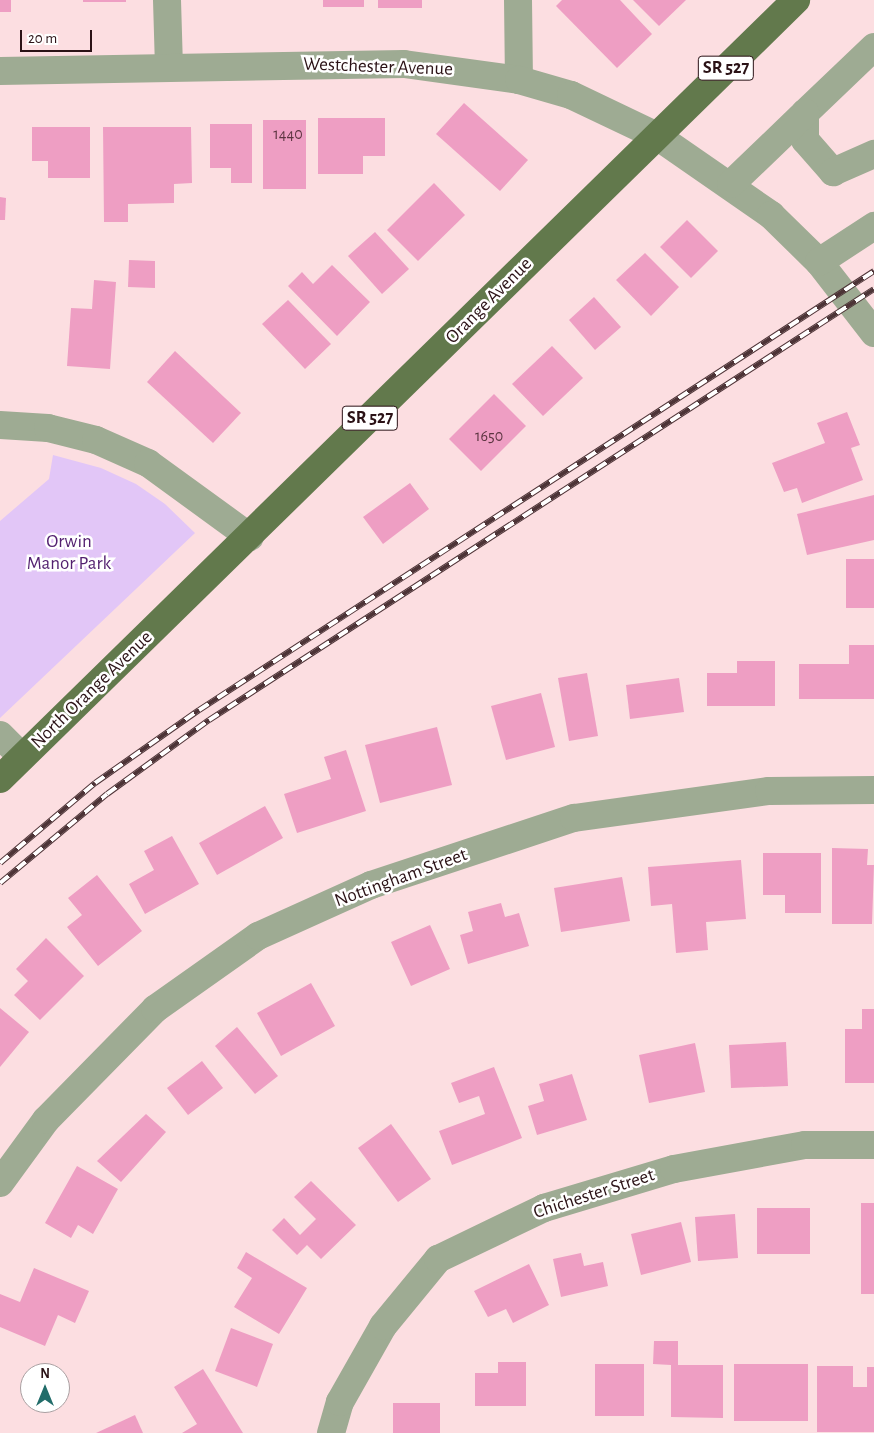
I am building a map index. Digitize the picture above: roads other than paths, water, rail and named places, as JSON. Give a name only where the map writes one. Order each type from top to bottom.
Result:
[{"type":"main road","name":"Orange Avenue","points":[[184,602],[796,0]]},
{"type":"main road","name":"North Orange Avenue","points":[[0,779],[184,602]]},
{"type":"street","points":[[167,0],[169,66]]},
{"type":"street","points":[[518,0],[519,80]]},
{"type":"street","points":[[731,184],[874,47]]},
{"type":"street","name":"Westchester Avenue","points":[[0,71],[169,66],[404,64],[519,80],[571,95],[657,136],[731,184],[771,215],[819,262],[874,333]]},
{"type":"street","points":[[805,113],[805,140],[833,172],[874,154]]},
{"type":"street","points":[[819,262],[874,226]]},
{"type":"street","points":[[0,425],[48,428],[96,440],[148,463],[250,537]]},
{"type":"street","points":[[0,735],[22,757]]},
{"type":"street","name":"Nottingham Street","points":[[0,1183],[46,1120],[155,1009],[258,936],[371,885],[574,818],[768,791],[874,790]]},
{"type":"street","name":"Chichester Street","points":[[331,1433],[340,1402],[383,1326],[438,1259],[544,1208],[674,1169],[805,1144],[874,1145]]},
{"type":"railway","points":[[0,863],[95,783],[199,710],[874,271]]},
{"type":"railway","points":[[0,883],[107,794],[209,720],[874,289]]},
{"type":"park label","name":"Orwin Manor Park","points":[[69,553]]}]
